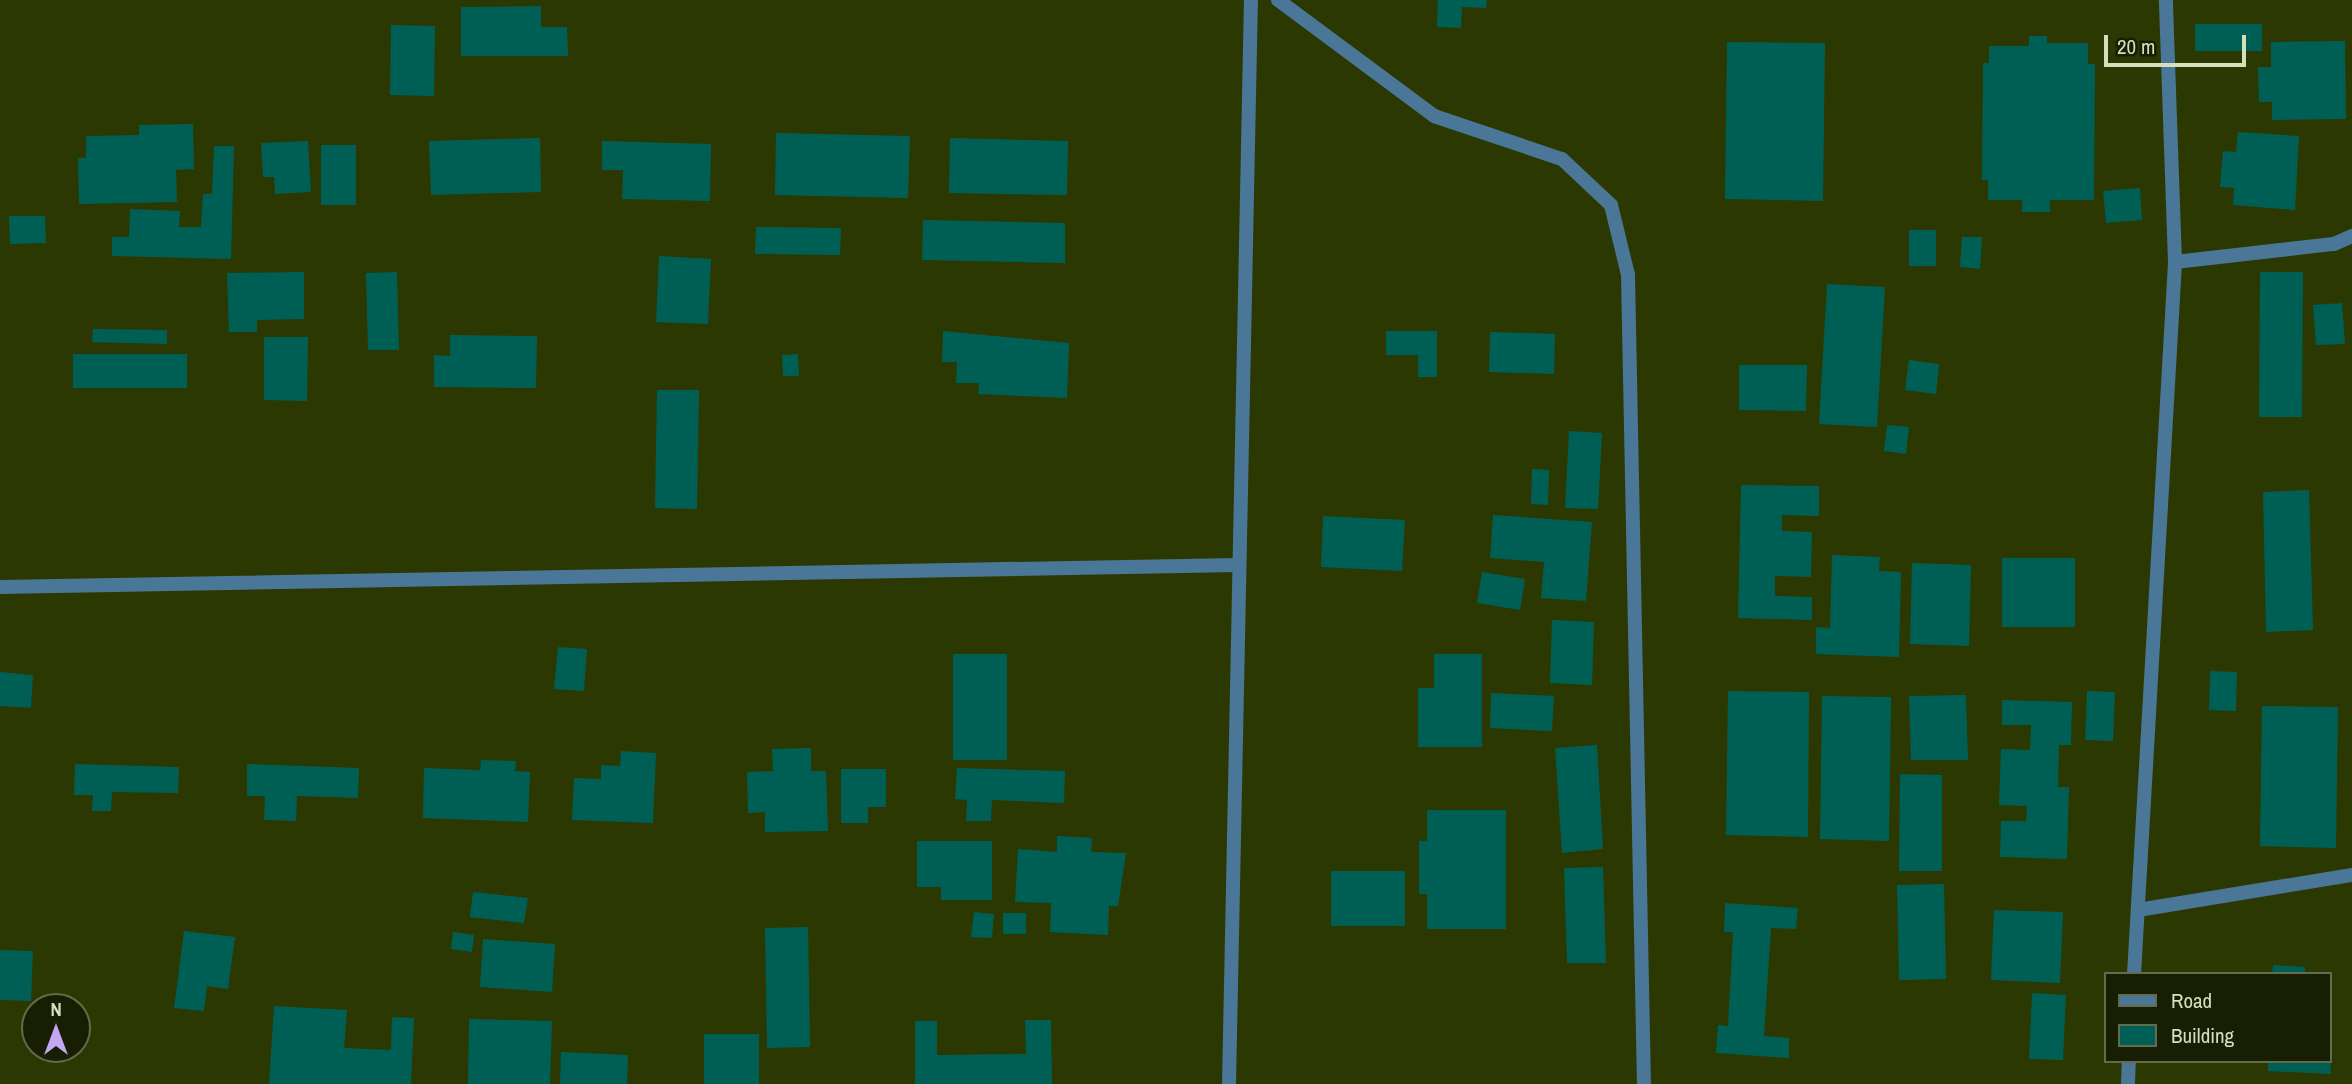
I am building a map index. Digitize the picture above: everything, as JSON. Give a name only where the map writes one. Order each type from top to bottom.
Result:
[{"type":"street","points":[[1229,1084],[1251,0]]},
{"type":"street","points":[[1278,0],[1434,117],[1562,159],[1611,205],[1628,275],[1644,1084]]},
{"type":"street","points":[[2134,972],[2175,262],[2166,0]]},
{"type":"street","points":[[2175,262],[2334,244],[2352,236]]},
{"type":"street","points":[[0,587],[1238,565]]},
{"type":"street","points":[[2138,910],[2352,875]]},
{"type":"street","points":[[2128,1084],[2129,1063]]},
{"type":"building","points":[[1438,0],[1487,0],[1486,8],[1462,7],[1461,28],[1437,27]]},
{"type":"building","points":[[541,6],[541,27],[567,27],[568,56],[461,56],[461,7]]},
{"type":"building","points":[[2195,24],[2262,24],[2262,51],[2195,51]]},
{"type":"building","points":[[391,25],[435,26],[434,96],[390,95]]},
{"type":"building","points":[[2029,36],[2047,36],[2047,43],[2088,43],[2088,64],[2095,64],[2094,200],[2050,200],[2050,212],[2022,212],[2022,200],[1988,200],[1988,180],[1982,180],[1983,63],[1989,63],[1989,46],[2029,46]]},
{"type":"building","points":[[2345,41],[2346,119],[2272,120],[2272,102],[2259,102],[2258,67],[2271,67],[2271,42]]},
{"type":"building","points":[[1727,42],[1825,43],[1823,201],[1725,199]]},
{"type":"building","points":[[193,124],[194,169],[176,170],[177,202],[79,204],[78,158],[86,158],[86,136],[139,135],[139,125]]},
{"type":"building","points":[[2238,132],[2299,136],[2295,210],[2233,205],[2234,188],[2220,187],[2223,151],[2236,152]]},
{"type":"building","points":[[776,133],[910,136],[908,198],[775,195]]},
{"type":"building","points":[[540,138],[541,192],[431,195],[429,141]]},
{"type":"building","points":[[950,138],[1068,141],[1067,195],[949,193]]},
{"type":"building","points":[[308,141],[311,192],[275,194],[274,177],[263,177],[261,143]]},
{"type":"building","points":[[602,141],[711,144],[710,201],[622,199],[623,170],[602,170]]},
{"type":"building","points":[[321,145],[356,145],[356,205],[321,205]]},
{"type":"building","points":[[214,146],[234,146],[231,259],[112,256],[112,237],[129,237],[130,209],[180,211],[179,227],[201,227],[203,194],[212,194]]},
{"type":"building","points":[[2140,188],[2142,220],[2106,223],[2103,191]]},
{"type":"building","points":[[9,216],[45,216],[46,243],[10,244]]},
{"type":"building","points":[[923,220],[1065,223],[1065,263],[922,260]]},
{"type":"building","points":[[756,227],[841,228],[840,255],[755,254]]},
{"type":"building","points":[[1909,230],[1936,230],[1936,266],[1909,266]]},
{"type":"building","points":[[1962,237],[1982,237],[1980,269],[1960,267]]},
{"type":"building","points":[[659,256],[711,259],[708,324],[656,322]]},
{"type":"building","points":[[304,272],[304,319],[257,320],[257,332],[229,332],[227,273]]},
{"type":"building","points":[[397,272],[399,350],[368,350],[366,273]]},
{"type":"building","points":[[2260,272],[2303,272],[2302,417],[2259,417]]},
{"type":"building","points":[[1827,284],[1885,287],[1877,427],[1819,424]]},
{"type":"building","points":[[2342,303],[2345,344],[2316,345],[2313,305]]},
{"type":"building","points":[[93,329],[167,330],[167,344],[92,342]]},
{"type":"building","points":[[943,331],[1069,343],[1067,398],[978,394],[979,383],[956,383],[957,362],[942,362]]},
{"type":"building","points":[[1386,331],[1437,331],[1437,377],[1418,377],[1418,355],[1386,355]]},
{"type":"building","points":[[1490,332],[1555,334],[1554,374],[1489,372]]},
{"type":"building","points":[[450,335],[537,336],[536,388],[434,387],[434,355],[450,356]]},
{"type":"building","points":[[264,337],[308,337],[307,401],[264,400]]},
{"type":"building","points":[[73,354],[187,354],[187,388],[73,388]]},
{"type":"building","points":[[798,354],[799,376],[783,376],[782,355]]},
{"type":"building","points":[[1909,360],[1939,364],[1936,394],[1905,390]]},
{"type":"building","points":[[1739,365],[1807,365],[1806,411],[1739,410]]},
{"type":"building","points":[[657,390],[699,390],[697,509],[655,508]]},
{"type":"building","points":[[1887,425],[1909,427],[1906,454],[1884,451]]},
{"type":"building","points":[[1569,431],[1602,433],[1598,509],[1565,508]]},
{"type":"building","points":[[1532,469],[1549,470],[1548,505],[1531,504]]},
{"type":"building","points":[[1741,485],[1819,486],[1819,516],[1782,515],[1782,531],[1812,532],[1811,577],[1775,576],[1775,596],[1812,597],[1812,620],[1738,618]]},
{"type":"building","points":[[2309,490],[2313,630],[2266,632],[2263,492]]},
{"type":"building","points":[[1493,515],[1592,522],[1586,601],[1541,598],[1544,562],[1490,558]]},
{"type":"building","points":[[1323,516],[1405,520],[1402,571],[1321,567]]},
{"type":"building","points":[[1832,555],[1880,557],[1879,571],[1901,572],[1899,657],[1816,654],[1816,627],[1830,628]]},
{"type":"building","points":[[2002,558],[2075,558],[2075,627],[2002,627]]},
{"type":"building","points":[[1912,563],[1971,565],[1969,646],[1910,644]]},
{"type":"building","points":[[1482,572],[1525,579],[1520,610],[1477,603]]},
{"type":"building","points":[[1552,620],[1594,622],[1592,685],[1550,683]]},
{"type":"building","points":[[558,647],[587,649],[584,691],[554,689]]},
{"type":"building","points":[[953,654],[1007,654],[1007,760],[953,760]]},
{"type":"building","points":[[1434,654],[1482,654],[1482,747],[1418,747],[1418,688],[1434,688]]},
{"type":"building","points":[[2210,671],[2237,672],[2236,711],[2209,710]]},
{"type":"building","points":[[0,672],[33,675],[31,708],[0,706]]},
{"type":"building","points":[[1728,691],[1809,692],[1808,837],[1726,835]]},
{"type":"building","points":[[2087,691],[2115,692],[2113,741],[2085,740]]},
{"type":"building","points":[[1491,693],[1554,696],[1552,731],[1490,728]]},
{"type":"building","points":[[1966,695],[1968,760],[1911,760],[1909,696]]},
{"type":"building","points":[[1822,696],[1891,697],[1889,841],[1820,839]]},
{"type":"building","points":[[2002,700],[2072,702],[2071,745],[2059,745],[2058,787],[2069,787],[2067,859],[2000,857],[2001,821],[2026,821],[2027,806],[1999,805],[2001,749],[2030,750],[2031,725],[2002,725]]},
{"type":"building","points":[[2262,706],[2338,707],[2336,848],[2260,846]]},
{"type":"building","points":[[1597,745],[1603,849],[1562,853],[1555,748]]},
{"type":"building","points":[[811,748],[811,771],[826,771],[828,831],[765,832],[765,812],[748,813],[747,772],[773,771],[772,749]]},
{"type":"building","points":[[621,751],[656,753],[653,823],[572,820],[574,778],[601,779],[601,765],[620,766]]},
{"type":"building","points":[[481,760],[516,761],[515,771],[530,772],[528,822],[423,818],[424,768],[480,770]]},
{"type":"building","points":[[75,764],[179,767],[178,793],[112,792],[111,811],[92,811],[93,795],[74,795]]},
{"type":"building","points":[[247,764],[359,768],[358,798],[297,796],[296,821],[264,820],[265,796],[247,796]]},
{"type":"building","points":[[957,768],[1065,771],[1064,803],[992,800],[991,821],[966,821],[967,800],[955,799]]},
{"type":"building","points":[[841,769],[886,769],[886,807],[868,807],[868,823],[841,823]]},
{"type":"building","points":[[1900,774],[1942,775],[1942,871],[1899,871]]},
{"type":"building","points":[[1427,810],[1506,810],[1506,929],[1427,929],[1427,894],[1419,894],[1419,841],[1427,841]]},
{"type":"building","points":[[1057,836],[1092,838],[1091,852],[1126,853],[1118,906],[1109,906],[1108,935],[1050,932],[1051,903],[1015,902],[1018,849],[1057,852]]},
{"type":"building","points":[[917,841],[992,841],[992,900],[941,900],[941,887],[917,887]]},
{"type":"building","points":[[1603,867],[1606,963],[1567,963],[1564,868]]},
{"type":"building","points":[[1331,871],[1405,871],[1405,926],[1331,926]]},
{"type":"building","points":[[1944,884],[1946,979],[1899,980],[1897,885]]},
{"type":"building","points":[[473,892],[528,898],[524,923],[470,917]]},
{"type":"building","points":[[1725,903],[1798,908],[1796,929],[1771,928],[1764,1036],[1789,1038],[1789,1058],[1716,1053],[1718,1025],[1728,1026],[1733,932],[1724,932]]},
{"type":"building","points":[[1994,910],[2063,912],[2060,983],[1991,980]]},
{"type":"building","points":[[974,912],[994,914],[992,938],[971,937]]},
{"type":"building","points":[[1003,913],[1026,913],[1026,934],[1003,934]]},
{"type":"building","points":[[808,927],[810,1047],[767,1048],[765,928]]},
{"type":"building","points":[[184,931],[235,937],[228,989],[207,986],[204,1011],[174,1008]]},
{"type":"building","points":[[453,932],[474,935],[472,952],[451,949]]},
{"type":"building","points":[[483,939],[555,944],[552,992],[480,987]]},
{"type":"building","points":[[0,950],[33,951],[31,993],[21,993],[21,1001],[0,1000]]},
{"type":"building","points":[[2273,965],[2305,967],[2305,972],[2272,972]]},
{"type":"building","points":[[2032,993],[2066,995],[2063,1060],[2029,1059]]},
{"type":"building","points":[[274,1006],[347,1010],[344,1048],[391,1050],[392,1017],[414,1018],[411,1084],[269,1084]]},
{"type":"building","points":[[469,1019],[552,1021],[550,1084],[468,1084]]},
{"type":"building","points":[[1025,1020],[1051,1020],[1052,1084],[915,1084],[915,1021],[937,1021],[937,1055],[1026,1054]]},
{"type":"building","points":[[704,1034],[759,1034],[759,1084],[704,1084]]},
{"type":"building","points":[[561,1052],[628,1055],[627,1084],[560,1084]]},
{"type":"building","points":[[2268,1063],[2330,1063],[2331,1074],[2268,1071]]}]
